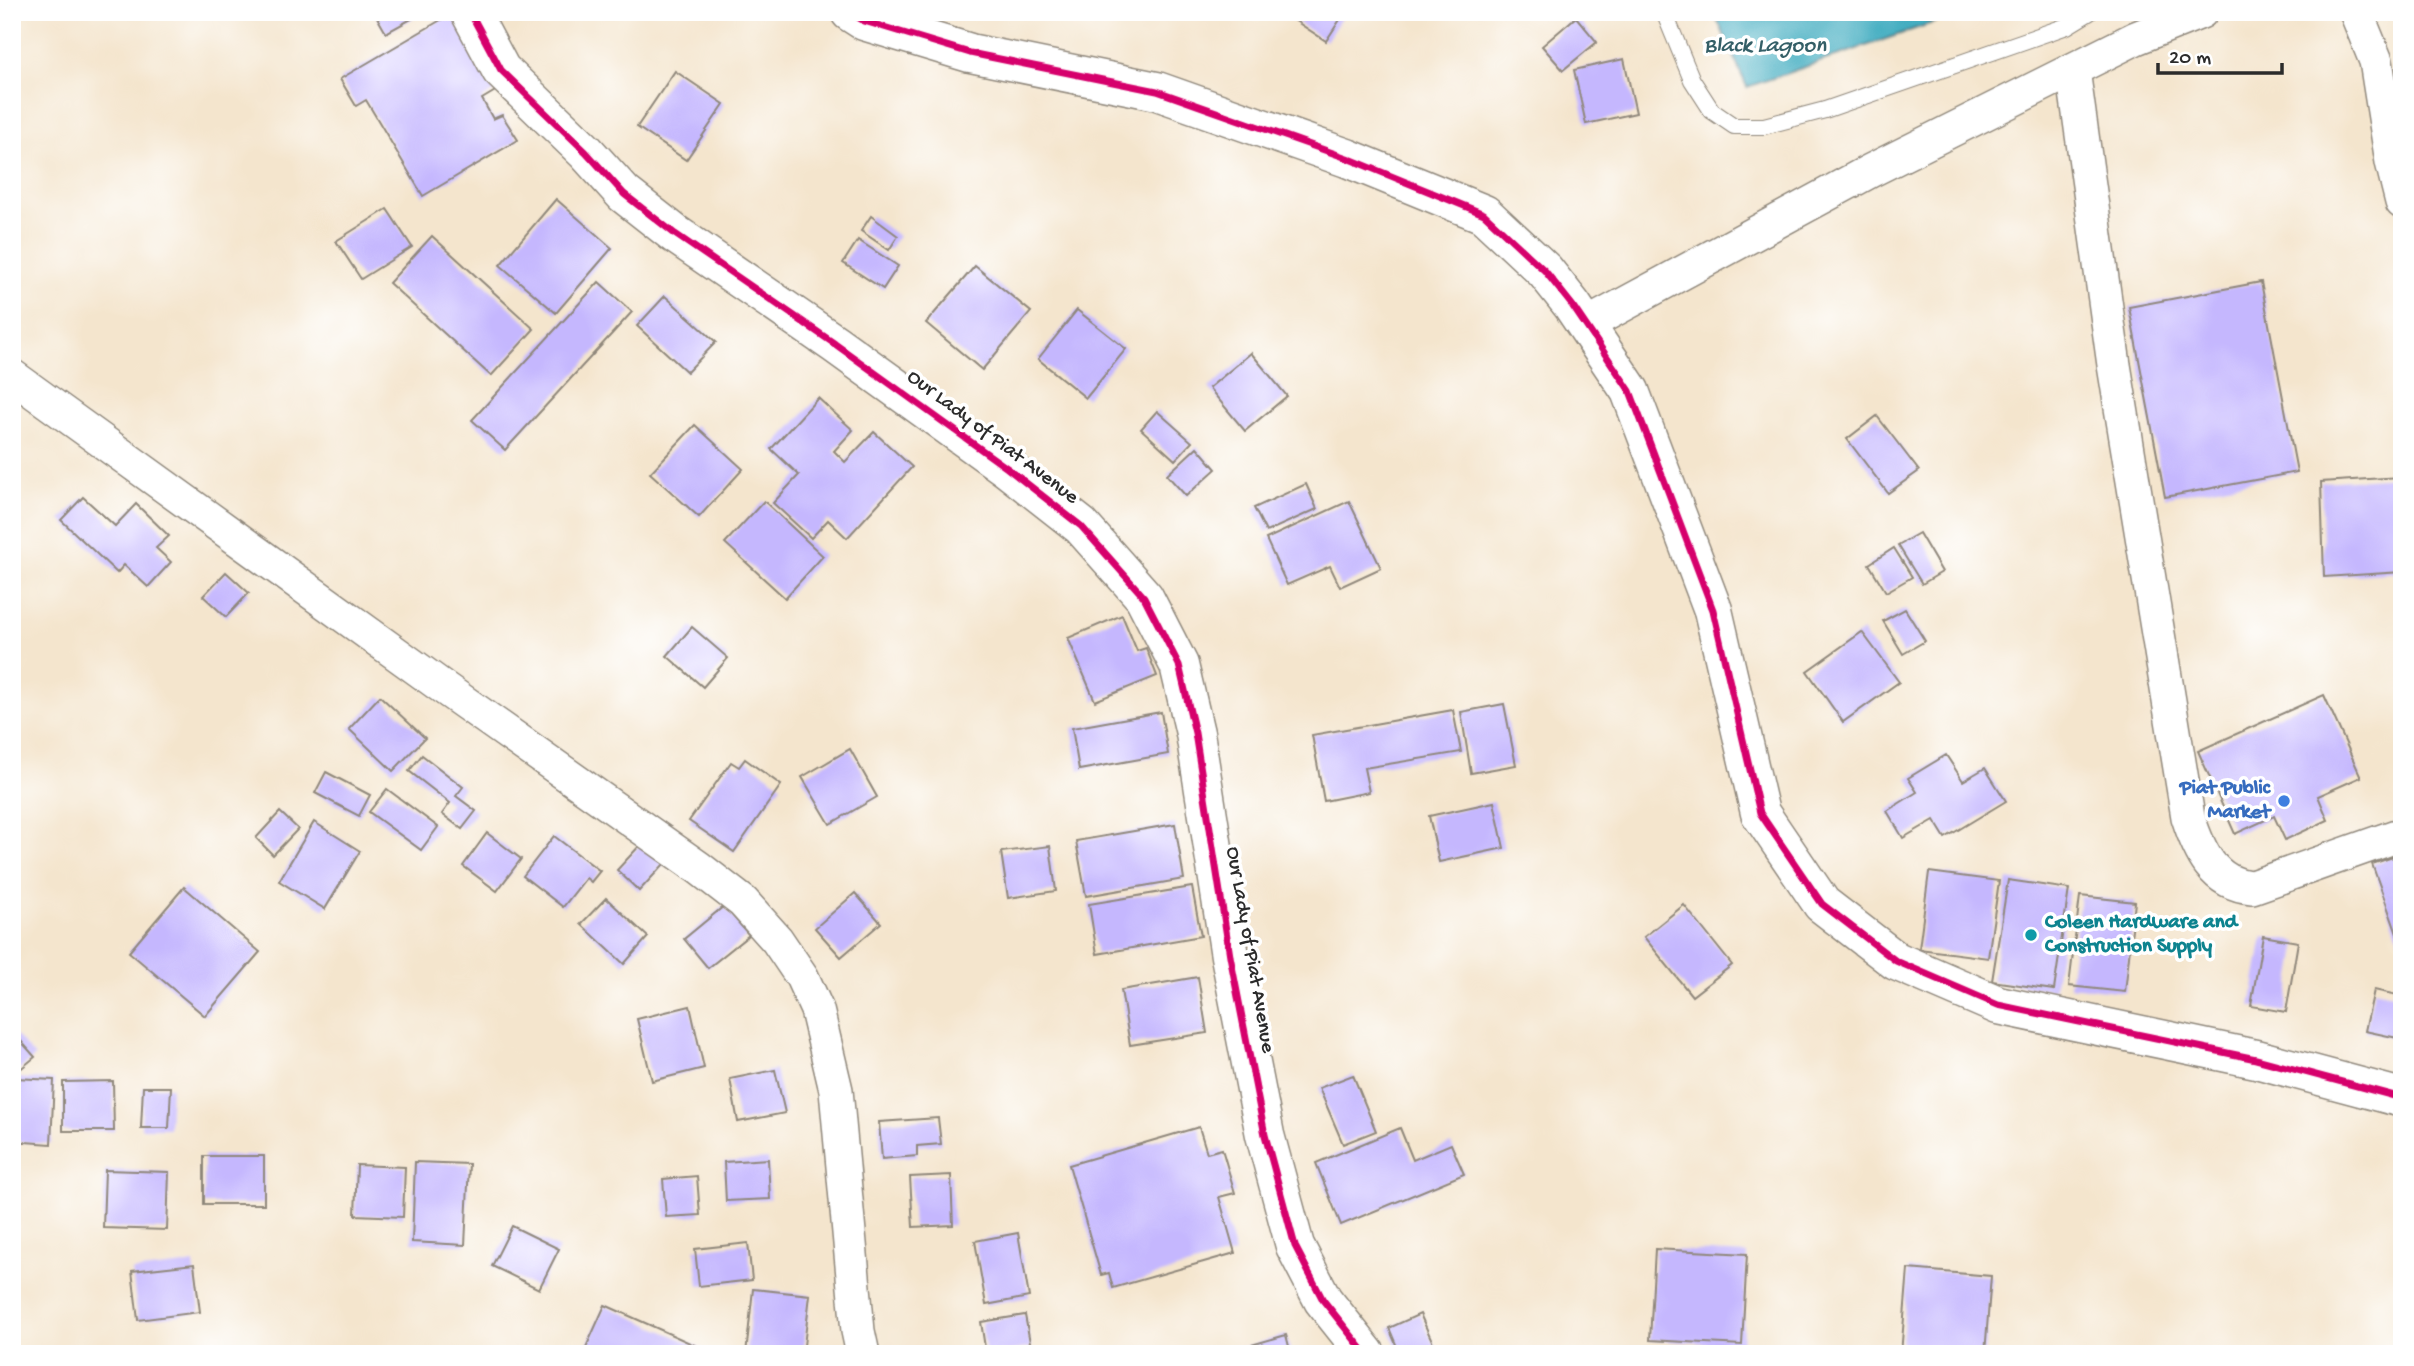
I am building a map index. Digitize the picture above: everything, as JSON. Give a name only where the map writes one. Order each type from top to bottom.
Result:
[{"type":"street","name":"Our Lady of Piat Avenue","points":[[470,12],[501,70],[586,152],[624,194],[675,234],[835,344],[1007,468],[1081,526],[1144,597],[1179,665],[1195,733],[1230,956],[1265,1135],[1295,1246],[1323,1300],[1366,1354]]},
{"type":"street","points":[[850,12],[864,21],[970,52],[1157,92],[1347,158],[1484,214],[1545,271],[1586,325],[1630,391],[1713,610],[1760,813],[1822,904],[1896,961],[1998,1005],[2256,1059],[2402,1098]]},
{"type":"street","points":[[1586,325],[1870,171],[2136,38],[2201,12]]},
{"type":"street","points":[[2356,12],[2375,61],[2397,161],[2402,202]]},
{"type":"street","points":[[2073,70],[2114,365],[2188,817],[2194,837],[2203,857],[2213,868],[2236,886],[2252,887],[2402,834]]},
{"type":"street","points":[[12,376],[444,688],[699,868],[743,902],[777,940],[802,977],[817,1010],[836,1090],[855,1346]]},
{"type":"lane","points":[[1664,12],[1692,80],[1712,111],[1734,126],[1764,126],[1825,110],[2067,26],[2090,12]]},
{"type":"water","name":"Black Lagoon","points":[[1714,12],[1964,12],[1747,87]]},
{"type":"building","points":[[374,12],[424,12],[386,33]]},
{"type":"building","points":[[1295,12],[1345,12],[1326,41],[1291,18]]},
{"type":"building","points":[[451,14],[497,90],[482,99],[493,119],[502,115],[518,140],[423,196],[366,100],[356,106],[340,79]]},
{"type":"building","points":[[1576,17],[1597,42],[1563,70],[1542,46]]},
{"type":"building","points":[[1624,59],[1636,113],[1586,124],[1574,70]]},
{"type":"building","points":[[675,71],[724,104],[686,160],[637,127]]},
{"type":"building","points":[[556,199],[612,248],[556,313],[500,265]]},
{"type":"building","points":[[387,209],[412,247],[361,279],[336,241]]},
{"type":"building","points":[[871,216],[898,236],[889,250],[861,231]]},
{"type":"building","points":[[432,236],[534,329],[491,376],[389,283]]},
{"type":"building","points":[[858,240],[898,266],[883,289],[843,263]]},
{"type":"building","points":[[975,266],[1031,312],[982,370],[926,323]]},
{"type":"building","points":[[599,282],[632,312],[505,450],[472,420]]},
{"type":"building","points":[[2261,282],[2297,472],[2165,497],[2129,307]]},
{"type":"building","points":[[665,296],[716,342],[687,372],[637,326]]},
{"type":"building","points":[[1077,310],[1126,349],[1086,398],[1038,359]]},
{"type":"building","points":[[1251,353],[1287,396],[1245,431],[1209,388]]},
{"type":"building","points":[[818,398],[853,430],[834,451],[845,462],[874,432],[912,467],[847,538],[828,520],[811,538],[773,503],[799,475],[771,449]]},
{"type":"building","points":[[1157,411],[1192,442],[1175,460],[1141,429]]},
{"type":"building","points":[[1877,416],[1919,471],[1888,493],[1847,439]]},
{"type":"building","points":[[695,425],[743,469],[699,517],[650,473]]},
{"type":"building","points":[[1197,447],[1216,469],[1186,496],[1167,475]]},
{"type":"building","points":[[2400,477],[2402,572],[2324,577],[2321,482]]},
{"type":"building","points":[[1306,484],[1317,509],[1266,532],[1254,508]]},
{"type":"building","points":[[83,497],[115,526],[136,504],[169,536],[156,548],[171,562],[148,587],[124,565],[117,573],[61,520]]},
{"type":"building","points":[[764,501],[823,556],[785,598],[725,543]]},
{"type":"building","points":[[1349,501],[1381,568],[1340,587],[1330,566],[1287,585],[1266,539]]},
{"type":"building","points":[[1919,533],[1942,572],[1922,584],[1898,545]]},
{"type":"building","points":[[1894,548],[1912,577],[1886,592],[1869,564]]},
{"type":"building","points":[[226,572],[249,593],[226,617],[203,596]]},
{"type":"building","points":[[1905,609],[1925,641],[1903,654],[1883,621]]},
{"type":"building","points":[[1122,615],[1137,651],[1146,648],[1157,676],[1095,701],[1068,638]]},
{"type":"building","points":[[692,627],[728,658],[703,687],[667,656]]},
{"type":"building","points":[[1862,632],[1899,682],[1843,722],[1807,671]]},
{"type":"building","points":[[2324,695],[2361,777],[2318,796],[2328,820],[2285,840],[2274,816],[2235,834],[2198,751]]},
{"type":"building","points":[[380,696],[425,738],[393,771],[349,729]]},
{"type":"building","points":[[1504,704],[1516,765],[1471,773],[1461,712]]},
{"type":"building","points":[[1453,710],[1461,752],[1364,768],[1369,792],[1324,801],[1312,735]]},
{"type":"building","points":[[1161,712],[1168,754],[1079,770],[1072,728]]},
{"type":"building","points":[[850,749],[877,797],[830,824],[802,777]]},
{"type":"building","points":[[422,755],[463,787],[456,796],[476,811],[462,829],[442,814],[450,803],[409,771]]},
{"type":"building","points":[[1946,755],[1963,781],[1985,768],[2006,801],[1945,838],[1934,820],[1903,838],[1887,811],[1917,792],[1908,778]]},
{"type":"building","points":[[745,759],[781,785],[734,852],[689,821],[731,762],[739,767]]},
{"type":"building","points":[[326,772],[370,795],[359,816],[315,793]]},
{"type":"building","points":[[387,789],[438,827],[421,850],[369,812]]},
{"type":"building","points":[[1494,802],[1504,848],[1439,862],[1429,816]]},
{"type":"building","points":[[280,812],[298,829],[273,855],[256,838]]},
{"type":"building","points":[[314,822],[360,851],[325,909],[279,881]]},
{"type":"building","points":[[1175,824],[1184,879],[1086,896],[1076,841]]},
{"type":"building","points":[[487,833],[521,859],[497,891],[463,866]]},
{"type":"building","points":[[554,836],[600,871],[591,882],[586,878],[563,907],[523,876]]},
{"type":"building","points":[[643,842],[665,863],[639,891],[617,870]]},
{"type":"building","points":[[1050,846],[1056,891],[1008,898],[1001,852]]},
{"type":"building","points":[[2402,854],[2402,945],[2401,945],[2372,864]]},
{"type":"building","points":[[1929,872],[1999,881],[1988,958],[1919,949]]},
{"type":"building","name":"Coleen Hardware and Construction Supply","points":[[2008,880],[2069,889],[2054,990],[1992,981]]},
{"type":"building","points":[[184,887],[260,952],[205,1016],[129,952]]},
{"type":"building","points":[[1192,887],[1201,936],[1097,954],[1089,904]]},
{"type":"building","points":[[855,893],[881,923],[841,957],[815,928]]},
{"type":"building","points":[[2080,896],[2135,902],[2125,992],[2069,986]]},
{"type":"building","points":[[606,898],[648,937],[624,964],[581,924]]},
{"type":"building","points":[[1684,905],[1732,965],[1692,996],[1644,937]]},
{"type":"building","points":[[724,906],[749,935],[708,968],[684,939]]},
{"type":"building","points":[[2263,936],[2298,942],[2286,1012],[2251,1006]]},
{"type":"building","points":[[1198,977],[1207,1033],[1130,1045],[1121,990]]},
{"type":"building","points":[[2374,990],[2402,996],[2402,1039],[2365,1031]]},
{"type":"building","points":[[690,1006],[704,1068],[652,1081],[637,1019]]},
{"type":"building","points":[[12,1031],[35,1057],[12,1076]]},
{"type":"building","points":[[775,1070],[785,1113],[738,1122],[730,1079]]},
{"type":"building","points":[[1353,1075],[1376,1131],[1343,1144],[1319,1088]]},
{"type":"building","points":[[15,1078],[54,1080],[51,1144],[12,1141]]},
{"type":"building","points":[[113,1081],[114,1131],[63,1131],[63,1082]]},
{"type":"building","points":[[143,1087],[171,1087],[169,1128],[141,1128]]},
{"type":"building","points":[[938,1118],[941,1144],[917,1146],[917,1156],[882,1159],[879,1122]]},
{"type":"building","points":[[1199,1127],[1207,1153],[1222,1149],[1235,1193],[1219,1197],[1235,1253],[1113,1288],[1109,1273],[1101,1275],[1069,1165]]},
{"type":"building","points":[[1400,1128],[1413,1160],[1451,1144],[1464,1174],[1341,1225],[1316,1163]]},
{"type":"building","points":[[204,1156],[264,1156],[264,1204],[204,1204]]},
{"type":"building","points":[[768,1159],[770,1199],[726,1201],[724,1162]]},
{"type":"building","points":[[415,1162],[469,1164],[465,1245],[412,1242]]},
{"type":"building","points":[[357,1165],[405,1167],[403,1217],[355,1215]]},
{"type":"building","points":[[105,1170],[169,1172],[167,1230],[103,1228]]},
{"type":"building","points":[[951,1175],[953,1225],[913,1227],[910,1177]]},
{"type":"building","points":[[697,1176],[700,1215],[666,1217],[663,1179]]},
{"type":"building","points":[[512,1226],[559,1249],[539,1289],[492,1266]]},
{"type":"building","points":[[1018,1233],[1029,1297],[986,1305],[975,1241]]},
{"type":"building","points":[[748,1243],[752,1280],[699,1286],[695,1249]]},
{"type":"building","points":[[1655,1249],[1747,1254],[1742,1345],[1650,1340]]},
{"type":"building","points":[[194,1264],[200,1312],[138,1320],[132,1271]]},
{"type":"building","points":[[1908,1269],[1991,1276],[1985,1354],[1901,1354]]},
{"type":"building","points":[[753,1289],[810,1295],[803,1354],[746,1354]]},
{"type":"building","points":[[605,1305],[708,1351],[707,1354],[583,1354]]},
{"type":"building","points":[[1420,1314],[1438,1354],[1400,1354],[1389,1328]]},
{"type":"building","points":[[1025,1315],[1031,1348],[986,1354],[981,1322]]},
{"type":"building","points":[[1286,1335],[1291,1354],[1223,1354],[1223,1353]]},
{"type":"cycle path","points":[[470,12],[501,70],[586,152],[624,194],[675,234],[835,344],[1007,468],[1081,526],[1144,597],[1179,665],[1195,733],[1230,956],[1265,1135],[1295,1246],[1323,1300],[1366,1354]]},
{"type":"cycle path","points":[[850,12],[864,21],[970,53],[1157,91],[1347,158],[1484,214],[1545,271],[1572,305],[1630,391],[1713,610],[1760,813],[1822,904],[1896,961],[1998,1005],[2256,1059],[2402,1098]]},
{"type":"place","name":"Piat Public Market","points":[[2284,801]]},
{"type":"place","name":"Coleen Hardware and Construction Supply","points":[[2031,935]]}]
